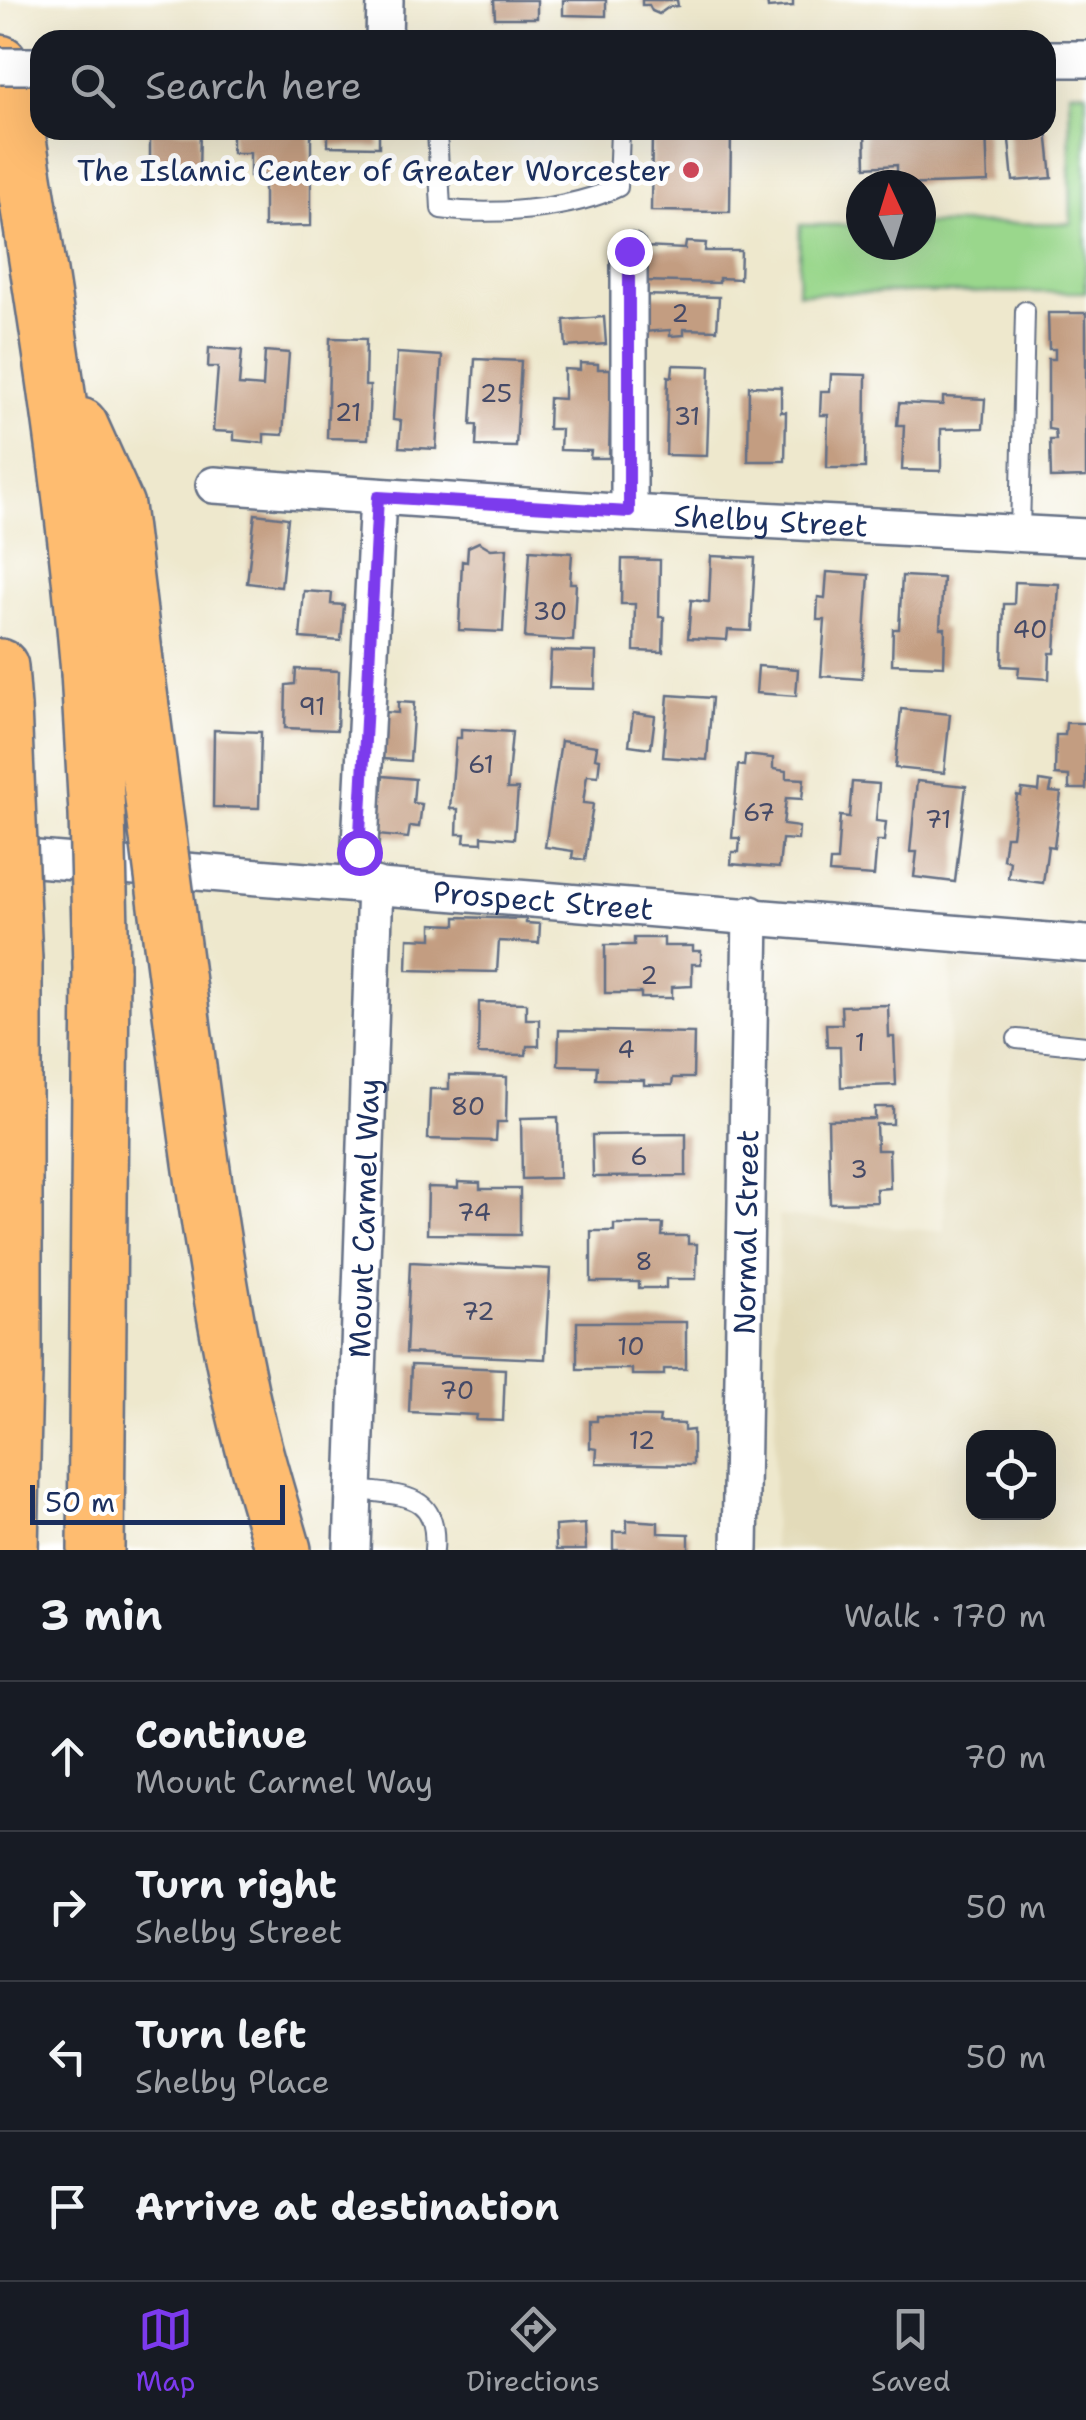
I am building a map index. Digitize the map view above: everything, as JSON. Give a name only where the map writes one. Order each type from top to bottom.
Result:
[{"type":"highway","points":[[0,64],[12,104],[56,375],[116,506],[112,670],[97,814],[101,969],[96,1550]]},
{"type":"highway","points":[[112,670],[176,975],[229,1334],[256,1460],[283,1550]]},
{"type":"highway","points":[[1,687],[14,961],[10,1550]]},
{"type":"street","points":[[384,30],[385,0]]},
{"type":"street","points":[[1056,60],[1086,59]]},
{"type":"street","points":[[0,64],[30,66]]},
{"type":"street","points":[[629,251],[629,512]]},
{"type":"street","name":"Shelby Street","points":[[214,485],[1086,537]]},
{"type":"street","name":"Mount Carmel Way","points":[[352,1550],[378,497]]},
{"type":"street","name":"Prospect Street","points":[[0,856],[1086,944]]},
{"type":"street","name":"Normal Street","points":[[740,1550],[751,914]]},
{"type":"lane","points":[[438,140],[441,208],[477,214],[592,199],[618,186],[620,140]]},
{"type":"lane","points":[[1020,533],[1025,311]]},
{"type":"lane","points":[[1017,1039],[1086,1046]]},
{"type":"lane","points":[[354,1489],[413,1500],[429,1508],[434,1550]]},
{"type":"shaded area","points":[[951,961],[1086,974],[1086,1550],[773,1550],[779,1216],[944,1232]]},
{"type":"green space","points":[[1086,91],[1086,292],[798,293],[800,225],[846,225],[846,260],[936,260],[936,224],[1071,223],[1069,92]]},
{"type":"building","points":[[494,0],[537,0],[537,18],[495,18]]},
{"type":"building","points":[[563,0],[606,0],[606,16],[563,15]]},
{"type":"building","points":[[642,0],[677,0],[678,6],[659,14],[649,5],[642,5]]},
{"type":"building","points":[[767,0],[793,0],[793,6],[768,8]]},
{"type":"building","points":[[150,140],[200,140],[199,173],[150,172]]},
{"type":"building","points":[[232,140],[311,140],[311,175],[250,176],[250,153],[232,153]]},
{"type":"building","points":[[328,140],[379,140],[379,147],[328,146]]},
{"type":"building","name":"The Islamic Center of Greater Worcester","points":[[652,140],[731,140],[730,212],[651,211]]},
{"type":"building","points":[[865,140],[986,140],[988,182],[936,184],[936,170],[897,170],[897,165],[866,167]]},
{"type":"building","points":[[1009,140],[1048,140],[1052,178],[1013,181]]},
{"type":"building","points":[[311,179],[311,226],[264,227],[264,180]]},
{"type":"building","points":[[686,242],[706,243],[705,251],[741,251],[740,279],[719,278],[719,283],[643,281],[644,247],[685,249]]},
{"type":"building","points":[[642,295],[719,297],[717,330],[684,329],[684,335],[670,336],[670,330],[642,332]]},
{"type":"building","points":[[1048,313],[1086,313],[1086,477],[1051,478],[1050,440],[1056,440],[1055,430],[1048,429],[1048,359],[1055,359],[1055,349],[1049,349]]},
{"type":"building","points":[[604,317],[606,344],[566,347],[564,320]]},
{"type":"building","points":[[330,338],[366,339],[365,386],[370,386],[368,439],[327,438]]},
{"type":"building","points":[[209,348],[242,350],[239,385],[263,387],[265,351],[289,353],[283,435],[264,434],[264,443],[234,440],[234,432],[213,431],[218,367],[208,367]]},
{"type":"building","points":[[397,353],[442,356],[436,449],[399,447],[401,421],[393,420]]},
{"type":"building","points":[[475,359],[521,361],[516,447],[476,446],[477,425],[471,425]]},
{"type":"building","points":[[580,363],[611,369],[609,458],[590,458],[591,451],[560,450],[561,429],[548,429],[549,398],[564,399],[564,369],[580,370]]},
{"type":"building","points":[[673,365],[710,366],[707,456],[666,455],[668,376],[672,377]]},
{"type":"building","points":[[831,374],[866,375],[865,468],[827,468],[828,415],[820,415],[821,391],[830,391]]},
{"type":"building","points":[[749,386],[781,387],[781,412],[786,412],[785,461],[748,461]]},
{"type":"building","points":[[943,397],[985,399],[983,428],[941,429],[941,471],[902,470],[904,425],[897,425],[899,403],[943,405]]},
{"type":"building","points":[[255,514],[288,518],[281,587],[247,583]]},
{"type":"building","points":[[479,542],[491,549],[507,548],[503,632],[459,630],[462,561],[467,562],[468,547]]},
{"type":"building","points":[[530,550],[572,553],[570,583],[576,583],[573,641],[525,638]]},
{"type":"building","points":[[711,556],[755,558],[751,631],[728,630],[727,640],[688,638],[691,600],[709,602]]},
{"type":"building","points":[[622,559],[660,560],[663,652],[634,651],[635,604],[621,604]]},
{"type":"building","points":[[827,572],[869,575],[862,679],[821,676],[825,620],[817,620],[818,597],[825,598]]},
{"type":"building","points":[[902,576],[943,578],[940,628],[945,628],[944,666],[892,664],[893,629],[899,629]]},
{"type":"building","points":[[1015,582],[1059,584],[1055,653],[1050,653],[1049,679],[1018,677],[1019,667],[1002,666],[1004,604],[1014,604]]},
{"type":"building","points":[[304,591],[332,593],[331,604],[344,605],[341,641],[300,638]]},
{"type":"building","points":[[551,651],[596,652],[595,689],[549,688]]},
{"type":"building","points":[[758,666],[798,669],[796,696],[756,693]]},
{"type":"building","points":[[296,669],[339,671],[337,730],[285,728],[286,685],[295,684]]},
{"type":"building","points":[[668,695],[712,698],[707,760],[663,757]]},
{"type":"building","points":[[398,702],[414,703],[410,761],[383,759],[385,712],[398,713]]},
{"type":"building","points":[[901,709],[950,714],[944,773],[895,768]]},
{"type":"building","points":[[633,713],[655,716],[651,748],[629,745]]},
{"type":"building","points":[[1066,723],[1086,723],[1086,789],[1069,789],[1069,776],[1055,775],[1056,735],[1065,735]]},
{"type":"building","points":[[461,729],[512,732],[507,789],[518,789],[514,839],[482,836],[482,843],[464,842],[465,834],[457,834],[458,809],[450,809],[456,738],[461,738]]},
{"type":"building","points":[[214,730],[261,732],[259,808],[213,807]]},
{"type":"building","points":[[561,741],[597,746],[595,758],[600,759],[598,776],[587,775],[583,803],[593,804],[585,860],[572,858],[573,851],[545,847]]},
{"type":"building","points":[[745,755],[773,758],[773,769],[786,771],[786,778],[804,779],[802,799],[786,798],[783,825],[799,827],[798,840],[782,839],[779,868],[731,864],[732,852],[739,852],[740,838],[732,838],[738,765],[744,766]]},
{"type":"building","points":[[383,776],[415,779],[413,803],[422,804],[419,827],[410,826],[408,838],[377,835]]},
{"type":"building","points":[[917,781],[966,786],[955,882],[914,877],[917,852],[910,852]]},
{"type":"building","points":[[1040,781],[1052,783],[1050,792],[1061,793],[1054,847],[1048,846],[1043,883],[1008,878],[1010,861],[1003,859],[1006,836],[1012,836],[1017,795],[1021,796],[1022,789],[1039,791]]},
{"type":"building","points":[[852,782],[879,784],[876,821],[886,822],[884,841],[877,841],[874,876],[829,873],[830,861],[837,861],[840,816],[849,817]]},
{"type":"building","points":[[456,917],[526,919],[526,923],[540,924],[539,943],[499,941],[497,972],[407,970],[408,938],[432,939],[432,924],[456,925]]},
{"type":"building","points":[[634,938],[664,938],[664,946],[693,946],[693,951],[701,951],[701,964],[692,964],[692,986],[672,987],[672,998],[605,993],[605,945],[634,945]]},
{"type":"building","points":[[479,1002],[526,1003],[526,1019],[539,1019],[539,1046],[527,1046],[526,1055],[478,1054]]},
{"type":"building","points":[[888,1005],[896,1085],[841,1087],[840,1047],[827,1047],[826,1024],[842,1024],[841,1006]]},
{"type":"building","points":[[559,1030],[694,1033],[693,1078],[673,1078],[672,1085],[596,1079],[597,1066],[558,1065]]},
{"type":"building","points":[[449,1075],[507,1077],[506,1122],[497,1122],[496,1141],[428,1139],[430,1089],[449,1089]]},
{"type":"building","points":[[875,1107],[893,1107],[893,1124],[876,1124],[877,1150],[889,1150],[890,1188],[876,1189],[877,1202],[830,1203],[828,1120],[875,1119]]},
{"type":"building","points":[[558,1117],[559,1178],[522,1179],[521,1118]]},
{"type":"building","points":[[686,1134],[686,1176],[593,1177],[592,1135]]},
{"type":"building","points":[[458,1182],[480,1183],[480,1189],[520,1189],[520,1235],[427,1234],[428,1187],[458,1188]]},
{"type":"building","points":[[614,1224],[663,1224],[662,1236],[688,1236],[688,1244],[697,1244],[696,1279],[666,1279],[666,1288],[639,1288],[639,1282],[591,1282],[591,1231],[614,1231]]},
{"type":"building","points":[[410,1262],[550,1269],[545,1359],[406,1353]]},
{"type":"building","points":[[577,1322],[686,1322],[686,1369],[664,1369],[664,1375],[632,1375],[632,1369],[577,1369]]},
{"type":"building","points":[[411,1365],[505,1369],[503,1421],[476,1420],[477,1415],[409,1412]]},
{"type":"building","points":[[597,1416],[660,1417],[659,1423],[684,1424],[684,1431],[693,1430],[693,1465],[596,1463],[597,1449],[590,1448],[590,1421],[597,1421]]},
{"type":"building","points":[[627,1520],[658,1522],[658,1533],[689,1534],[689,1550],[613,1550],[613,1532],[627,1532]]},
{"type":"building","points":[[585,1524],[586,1550],[556,1550],[555,1526]]},
{"type":"place","name":"The Islamic Center of Greater Worcester","points":[[691,170]]},
{"type":"route","points":[[359,852],[378,497],[629,512],[629,251]]}]
